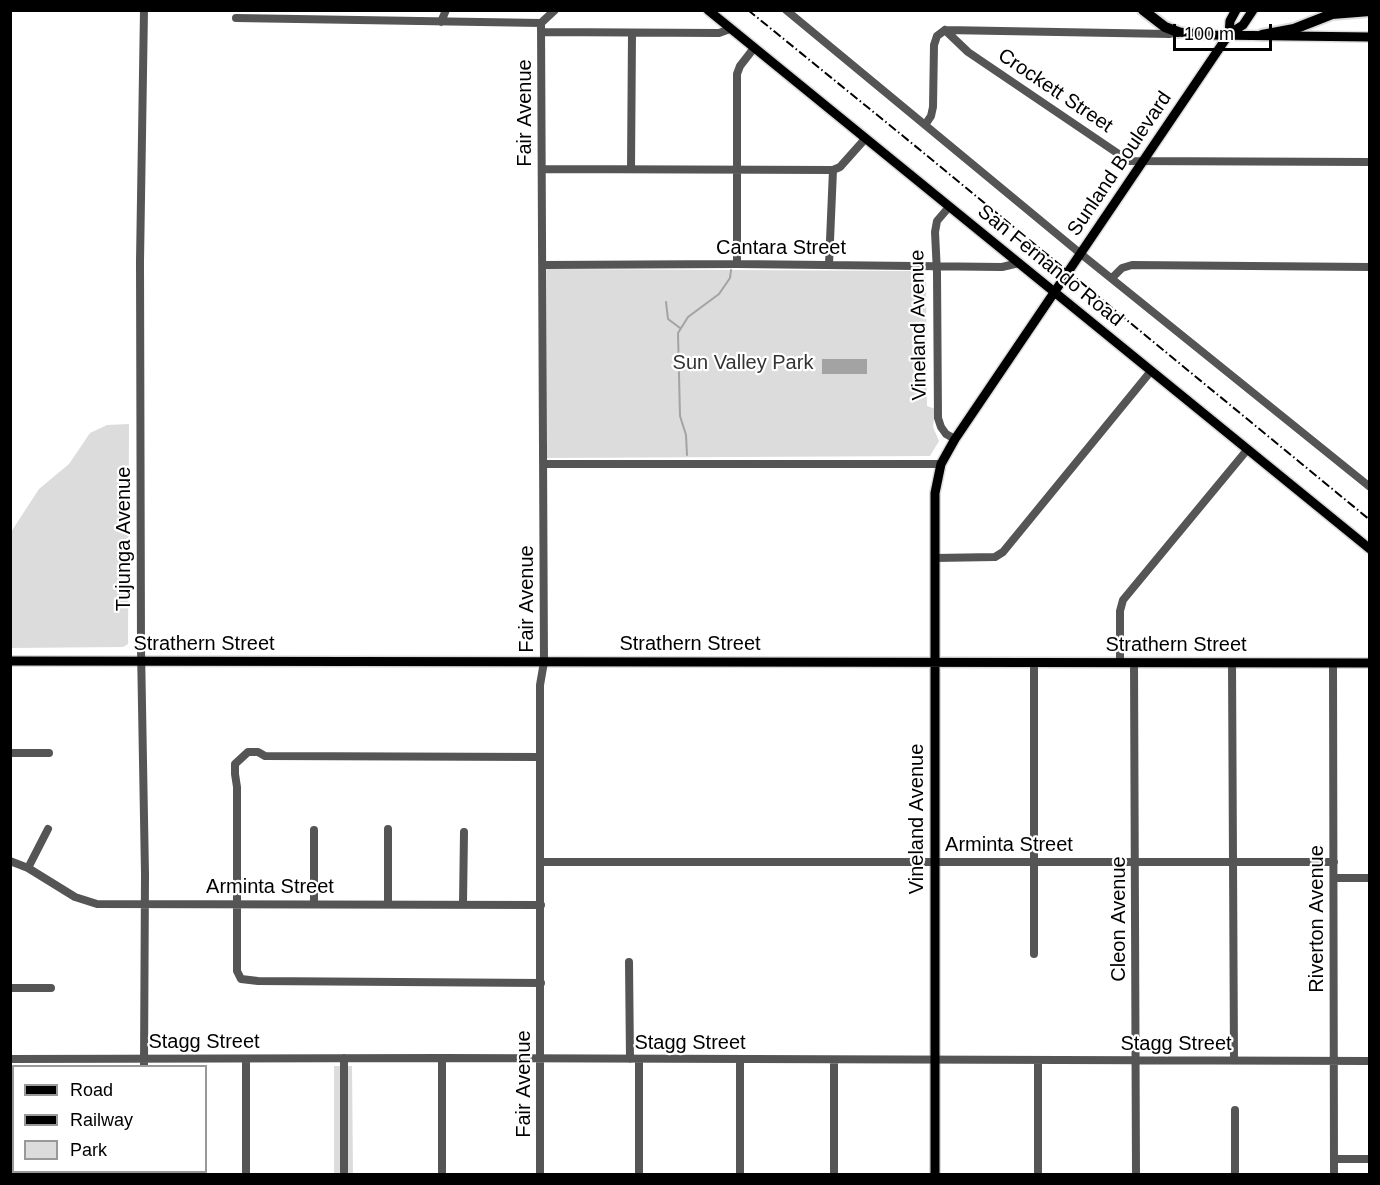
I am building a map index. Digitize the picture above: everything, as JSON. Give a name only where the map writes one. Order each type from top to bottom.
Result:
[{"type":"highway","points":[[1143,10],[1164,27],[1178,32]]},
{"type":"highway","points":[[1262,35],[1294,29],[1332,14],[1370,11]]},
{"type":"main road","name":"San Fernando Road","points":[[708,10],[1370,549]]},
{"type":"main road","name":"Sunland Boulevard","points":[[1229,34],[1230,21],[1236,10]]},
{"type":"main road","name":"Sunland Boulevard","points":[[941,464],[955,439],[1229,34],[1243,25],[1253,10]]},
{"type":"main road","points":[[1178,32],[1370,37]]},
{"type":"main road","name":"Vineland Avenue","points":[[935,1174],[935,494],[941,464]]},
{"type":"main road","name":"Strathern Street","points":[[10,661],[1370,663]]},
{"type":"street","name":"Tujunga Avenue","points":[[144,10],[140,181],[144,1063]]},
{"type":"street","points":[[293,19],[297,10]]},
{"type":"street","points":[[441,22],[446,10]]},
{"type":"street","points":[[236,18],[541,23],[555,10]]},
{"type":"street","name":"San Fernando Road","points":[[786,10],[1081,254],[1370,487]]},
{"type":"street","name":"Fair Avenue","points":[[540,1174],[540,685],[544,662],[541,23]]},
{"type":"street","points":[[541,32],[719,33],[730,29]]},
{"type":"street","points":[[925,124],[931,116],[933,107],[934,45],[937,36],[945,30],[1148,34],[1178,32]]},
{"type":"street","name":"Crockett Street","points":[[945,30],[968,52],[1129,161],[1370,162]]},
{"type":"street","points":[[631,169],[632,33]]},
{"type":"street","points":[[737,264],[737,74],[740,66],[754,48]]},
{"type":"street","points":[[542,169],[833,171],[840,167],[865,139]]},
{"type":"street","points":[[829,264],[833,171]]},
{"type":"street","name":"Vineland Avenue","points":[[949,207],[937,221],[935,227],[938,418],[946,434],[955,439]]},
{"type":"street","name":"Cantara Street","points":[[543,265],[829,264],[1002,267],[1019,263]]},
{"type":"street","points":[[1112,279],[1122,268],[1132,265],[1370,267]]},
{"type":"street","points":[[935,558],[995,558],[1003,552],[1151,371]]},
{"type":"street","points":[[1120,663],[1120,611],[1123,600],[1247,450]]},
{"type":"street","points":[[544,464],[941,464]]},
{"type":"street","points":[[1034,663],[1034,954]]},
{"type":"street","name":"Cleon Avenue","points":[[1134,663],[1136,1174]]},
{"type":"street","points":[[1232,663],[1234,1060]]},
{"type":"street","name":"Riverton Avenue","points":[[1334,663],[1334,1174]]},
{"type":"street","points":[[540,757],[265,756],[258,752],[248,752],[235,764],[237,971],[241,979],[541,983]]},
{"type":"street","points":[[10,753],[49,753]]},
{"type":"street","points":[[28,868],[48,829]]},
{"type":"street","points":[[388,829],[388,903]]},
{"type":"street","points":[[314,830],[314,904]]},
{"type":"street","points":[[464,832],[464,904]]},
{"type":"street","name":"Arminta Street","points":[[10,861],[28,868],[84,901],[97,904],[541,905]]},
{"type":"street","name":"Arminta Street","points":[[541,862],[1334,862]]},
{"type":"street","points":[[1334,878],[1370,878]]},
{"type":"street","points":[[629,962],[639,1174]]},
{"type":"street","points":[[10,988],[51,988]]},
{"type":"street","points":[[344,1058],[344,1174]]},
{"type":"street","name":"Stagg Street","points":[[10,1059],[46,1063],[344,1058],[1370,1060]]},
{"type":"street","points":[[441,1058],[442,1174]]},
{"type":"street","points":[[246,1059],[246,1174]]},
{"type":"street","points":[[740,1060],[740,1174]]},
{"type":"street","points":[[834,1060],[834,1174]]},
{"type":"street","points":[[1038,1060],[1038,1174]]},
{"type":"street","points":[[1235,1110],[1235,1174]]},
{"type":"street","points":[[1334,1159],[1370,1159]]},
{"type":"green space","name":"Sun Valley Park","points":[[547,269],[918,271],[924,274],[926,279],[927,406],[935,409],[933,427],[939,441],[930,456],[547,458]]},
{"type":"green space","points":[[129,424],[128,644],[123,647],[11,648],[11,532],[39,489],[69,464],[90,433],[107,425]]},
{"type":"green space","points":[[334,1066],[352,1066],[353,1174],[334,1174]]},
{"type":"shaded area","points":[[822,359],[867,359],[867,374],[822,374]]},
{"type":"waterway","points":[[687,455],[686,435],[680,416],[678,333],[688,317],[719,294],[730,278],[731,270]]},
{"type":"waterway","points":[[666,302],[668,319],[680,328]]},
{"type":"railway","points":[[748,10],[1370,520]]}]
